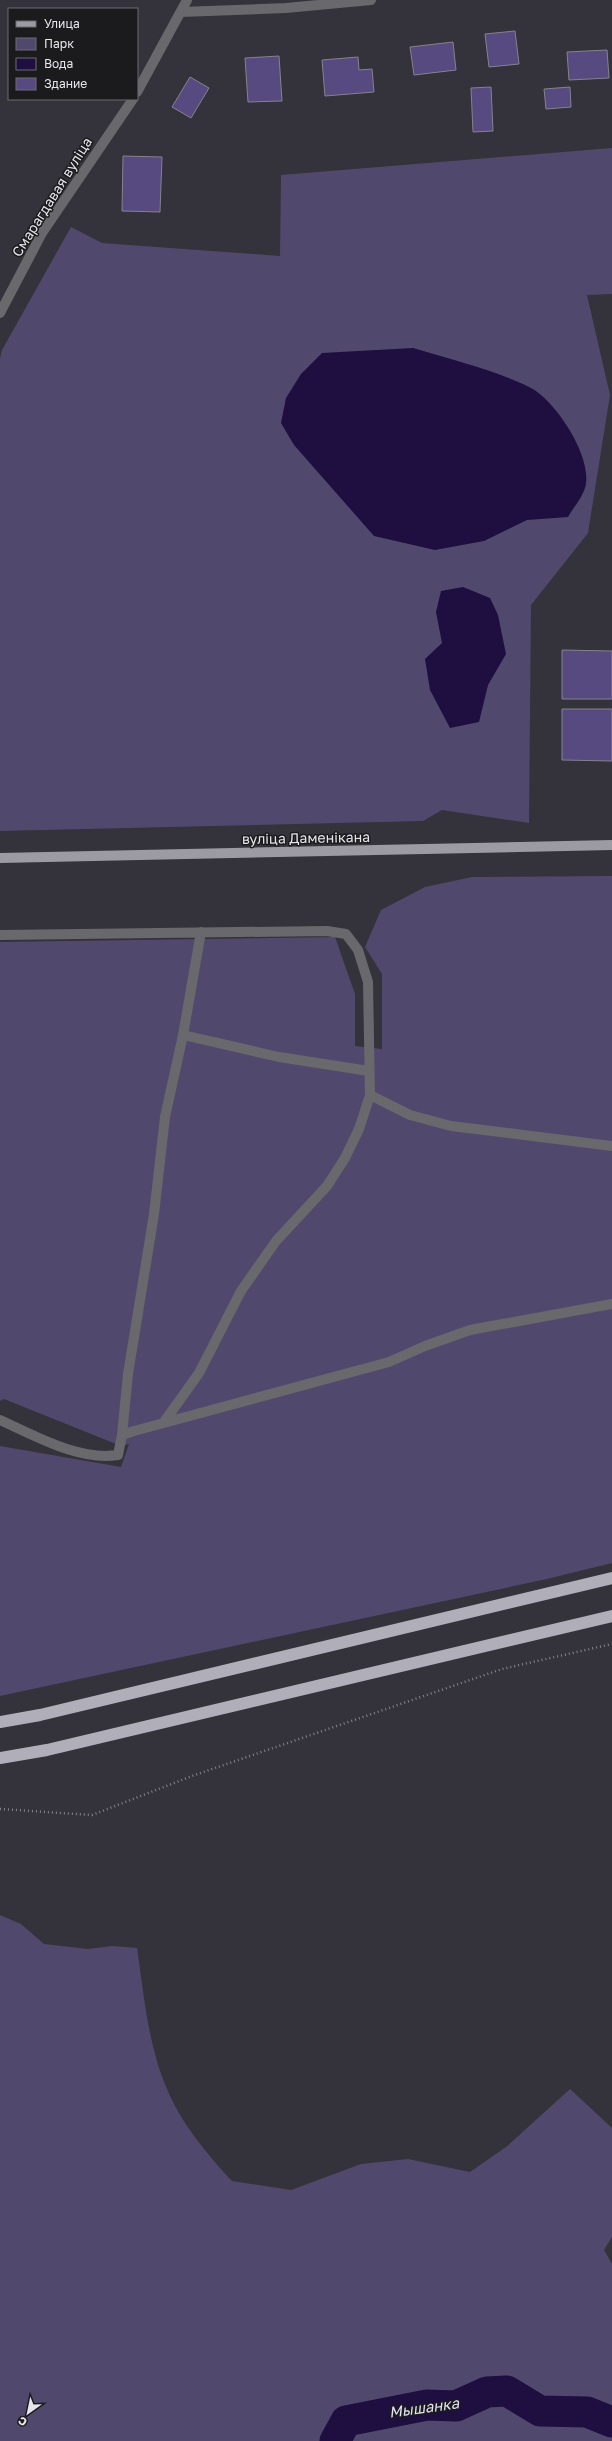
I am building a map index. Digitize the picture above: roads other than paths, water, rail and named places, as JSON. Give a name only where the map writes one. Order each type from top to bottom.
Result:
[{"type":"highway","points":[[0,1722],[40,1715],[612,1578]]},
{"type":"highway","points":[[0,1758],[55,1748],[612,1616]]},
{"type":"main road","name":"вуліца Даменікана","points":[[0,858],[612,845]]},
{"type":"street","points":[[138,90],[187,0]]},
{"type":"street","points":[[181,12],[286,8],[371,0]]},
{"type":"street","name":"Смарагдавая вуліца","points":[[0,313],[42,233],[132,100]]},
{"type":"street","points":[[0,935],[327,930],[346,934],[358,950],[368,982],[370,1095],[359,1129],[345,1158],[327,1186],[276,1241],[241,1291],[199,1373],[164,1422]]},
{"type":"street","points":[[0,1420],[66,1448],[102,1457],[118,1455],[122,1435],[128,1374],[154,1214],[165,1117],[183,1035],[201,932]]},
{"type":"street","points":[[183,1035],[279,1057],[369,1071]]},
{"type":"street","points":[[370,1095],[410,1115],[451,1126],[612,1146]]},
{"type":"street","points":[[122,1435],[164,1422],[389,1362],[425,1346],[470,1330],[612,1304]]},
{"type":"water","points":[[413,348],[504,376],[531,388],[551,405],[571,432],[584,462],[586,476],[584,492],[568,517],[527,520],[484,541],[435,550],[374,536],[294,445],[281,423],[286,398],[301,374],[322,353]]},
{"type":"water","points":[[463,587],[490,598],[498,615],[506,654],[488,685],[479,722],[450,728],[430,690],[425,659],[442,643],[436,612],[441,591]]},
{"type":"waterway","name":"Мышанка","points":[[335,2441],[346,2421],[427,2405],[456,2406],[487,2392],[507,2391],[540,2411],[587,2412],[612,2422]]}]
